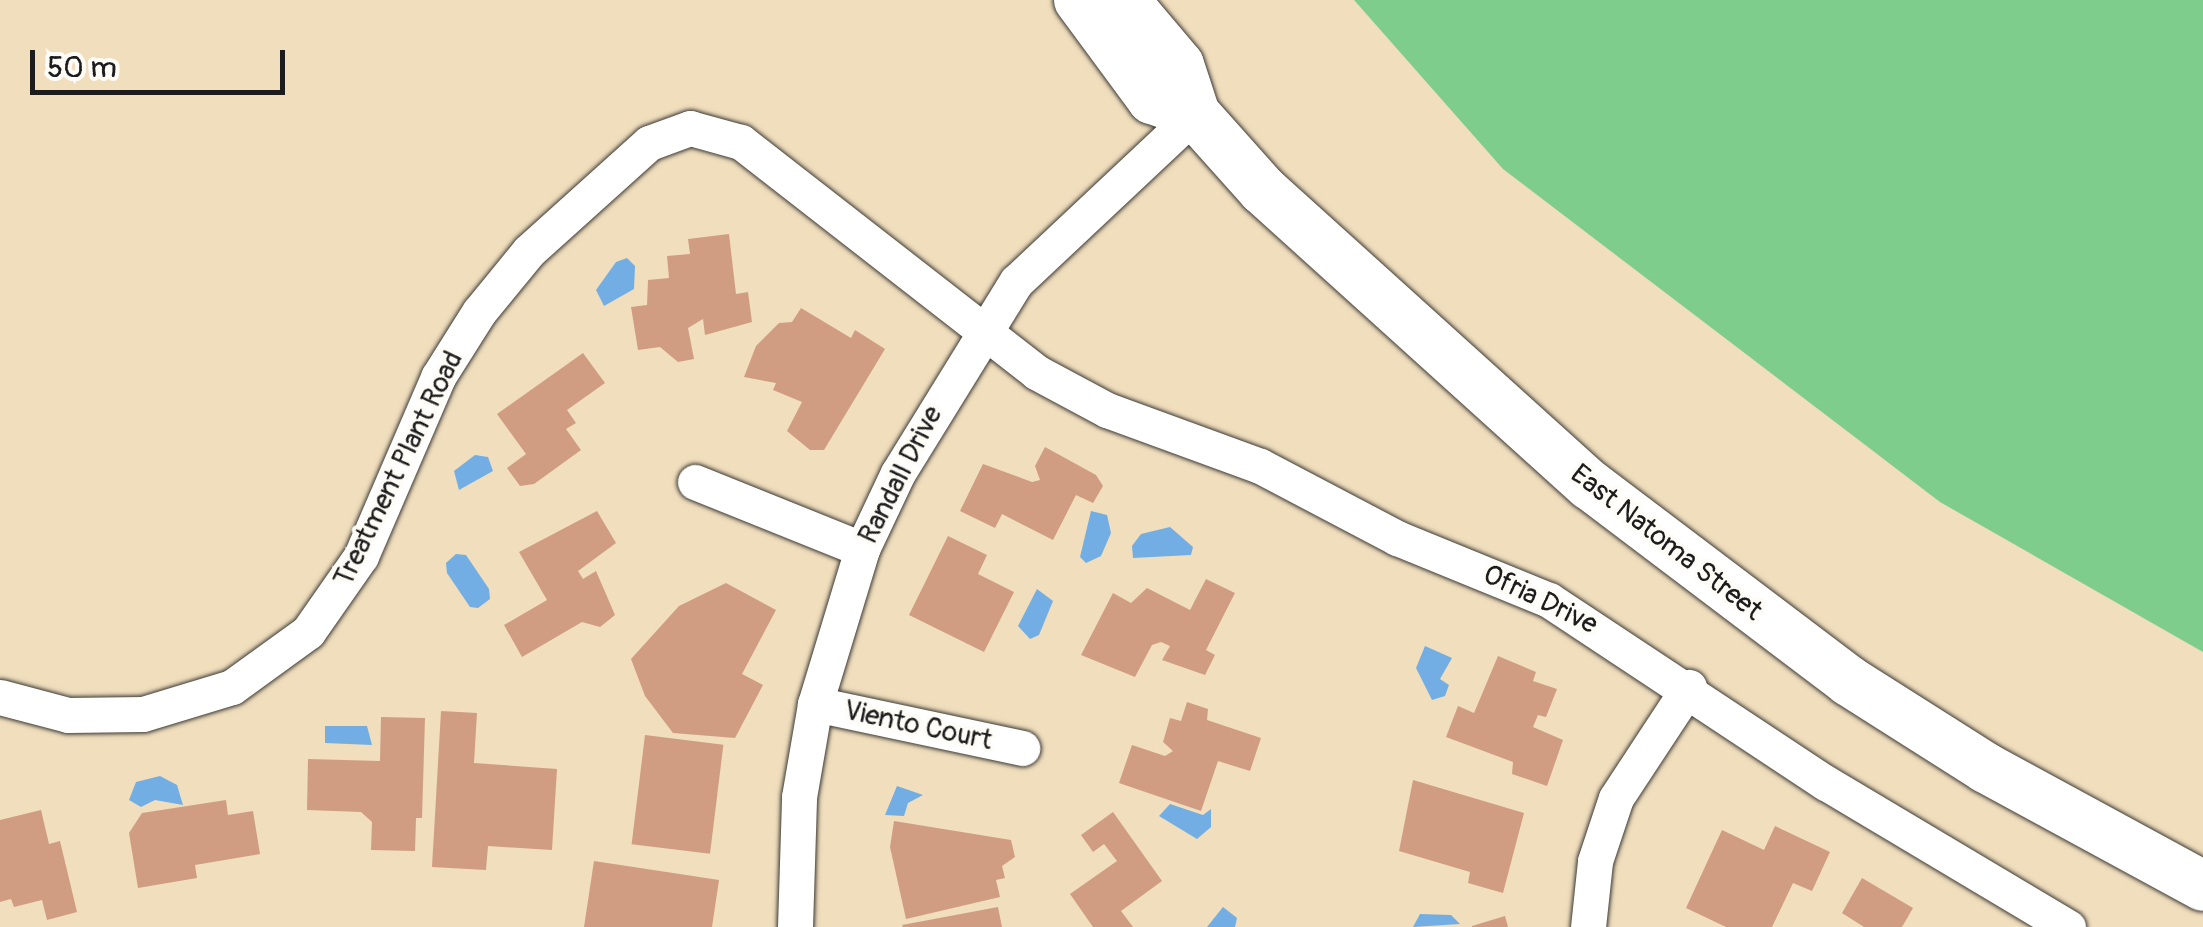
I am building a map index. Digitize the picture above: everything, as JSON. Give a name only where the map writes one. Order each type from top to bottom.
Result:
[{"type":"main road","name":"East Natoma Street","points":[[1080,0],[1152,99],[1195,114]]},
{"type":"main road","name":"East Natoma Street","points":[[1124,0],[1178,65],[1195,114],[1264,190],[1468,378],[1717,587],[1986,768],[2203,886]]},
{"type":"street","name":"Randall Drive","points":[[795,927],[799,797],[814,704],[862,549],[898,473],[1016,282],[1195,114]]},
{"type":"street","name":"Treatment Plant Road","points":[[0,698],[68,715],[142,714],[232,687],[308,632],[362,556],[438,378],[479,312],[529,252],[664,134],[703,129],[741,142],[982,332]]},
{"type":"street","name":"Ofria Drive","points":[[982,332],[1036,372],[1107,410],[1260,466],[1397,538],[1549,600],[1689,687],[1826,783],[2068,927]]},
{"type":"street","points":[[695,482],[862,549]]},
{"type":"street","points":[[1588,927],[1595,861],[1616,798],[1689,687]]},
{"type":"street","name":"Viento Court","points":[[814,704],[1022,748]]},
{"type":"green space","points":[[1354,0],[2203,0],[2203,652],[1940,502],[1503,169]]},
{"type":"water","points":[[627,258],[635,266],[634,289],[604,306],[596,290],[616,262]]},
{"type":"water","points":[[475,455],[488,457],[493,471],[459,490],[454,471]]},
{"type":"water","points":[[1091,511],[1107,515],[1111,533],[1101,556],[1086,563],[1080,557]]},
{"type":"water","points":[[1170,527],[1193,547],[1191,555],[1133,558],[1132,546],[1141,534]]},
{"type":"water","points":[[456,554],[466,555],[489,589],[490,599],[478,608],[470,607],[447,573],[446,563]]},
{"type":"water","points":[[1037,589],[1053,601],[1039,635],[1030,639],[1018,626]]},
{"type":"water","points":[[1425,646],[1452,658],[1440,679],[1449,685],[1445,696],[1432,700],[1416,668]]},
{"type":"water","points":[[325,726],[367,726],[372,745],[325,743]]},
{"type":"water","points":[[160,776],[177,785],[183,805],[155,800],[141,807],[129,800],[136,782]]},
{"type":"water","points":[[897,786],[923,795],[908,803],[904,816],[885,815]]},
{"type":"water","points":[[1170,804],[1203,815],[1211,809],[1211,827],[1197,839],[1159,816]]},
{"type":"water","points":[[1223,907],[1237,918],[1235,927],[1207,927]]},
{"type":"water","points":[[1420,914],[1451,915],[1460,924],[1413,927]]},
{"type":"building","points":[[729,234],[736,294],[748,292],[752,322],[705,335],[703,319],[688,328],[694,359],[678,362],[660,347],[638,350],[631,307],[647,305],[648,280],[669,278],[667,256],[690,254],[688,239]]},
{"type":"building","points":[[801,308],[851,338],[855,330],[885,349],[824,450],[810,450],[787,431],[802,402],[773,390],[776,383],[744,377],[756,346],[779,323],[792,322]]},
{"type":"building","points":[[583,353],[605,383],[567,410],[576,423],[566,429],[581,450],[534,484],[520,486],[507,468],[526,454],[497,414]]},
{"type":"building","points":[[1045,447],[1096,475],[1103,486],[1093,503],[1076,495],[1053,540],[1002,514],[995,528],[960,511],[983,464],[1032,482],[1040,480],[1035,466]]},
{"type":"building","points":[[597,511],[616,543],[578,571],[583,579],[596,571],[615,615],[600,627],[582,622],[522,657],[504,625],[547,600],[519,552]]},
{"type":"building","points":[[948,536],[987,555],[978,574],[1014,592],[984,652],[909,615]]},
{"type":"building","points":[[1206,579],[1235,593],[1206,650],[1215,655],[1205,675],[1162,660],[1170,646],[1161,642],[1152,645],[1135,677],[1081,655],[1113,593],[1131,603],[1147,588],[1190,610]]},
{"type":"building","points":[[726,583],[776,610],[742,674],[763,685],[735,738],[673,733],[645,696],[631,659],[679,606]]},
{"type":"building","points":[[1498,656],[1536,672],[1533,681],[1557,689],[1546,717],[1538,715],[1533,727],[1563,740],[1547,786],[1512,774],[1513,762],[1446,737],[1458,706],[1474,713]]},
{"type":"building","points":[[1187,702],[1208,709],[1207,720],[1261,738],[1250,771],[1218,761],[1201,811],[1119,783],[1132,745],[1165,756],[1173,751],[1163,742],[1170,718],[1181,721]]},
{"type":"building","points":[[441,711],[477,713],[474,763],[557,769],[552,850],[488,846],[486,870],[432,867]]},
{"type":"building","points":[[381,717],[425,718],[422,818],[416,818],[415,851],[371,850],[372,822],[361,812],[307,810],[308,759],[380,761]]},
{"type":"building","points":[[645,735],[723,745],[710,854],[632,844]]},
{"type":"building","points":[[1413,780],[1524,813],[1503,893],[1468,883],[1470,872],[1399,851]]},
{"type":"building","points":[[226,800],[228,815],[253,811],[260,854],[195,865],[197,878],[138,888],[129,833],[142,813]]},
{"type":"building","points":[[41,810],[49,844],[60,841],[77,912],[47,920],[42,900],[14,907],[11,899],[0,902],[0,820]]},
{"type":"building","points":[[1113,812],[1162,881],[1121,911],[1133,927],[1093,927],[1070,894],[1117,861],[1104,844],[1093,852],[1081,835]]},
{"type":"building","points":[[894,821],[1011,840],[1015,857],[1002,866],[1005,878],[996,880],[1000,897],[906,919],[890,847]]},
{"type":"building","points":[[1775,826],[1830,852],[1812,891],[1793,883],[1772,927],[1726,927],[1686,908],[1722,830],[1764,850]]},
{"type":"building","points":[[594,861],[719,880],[712,927],[584,927]]},
{"type":"building","points":[[1862,878],[1913,908],[1902,927],[1864,927],[1842,913]]},
{"type":"building","points":[[998,907],[1002,927],[902,925]]},
{"type":"building","points":[[1505,916],[1508,927],[1472,927],[1472,926]]}]
